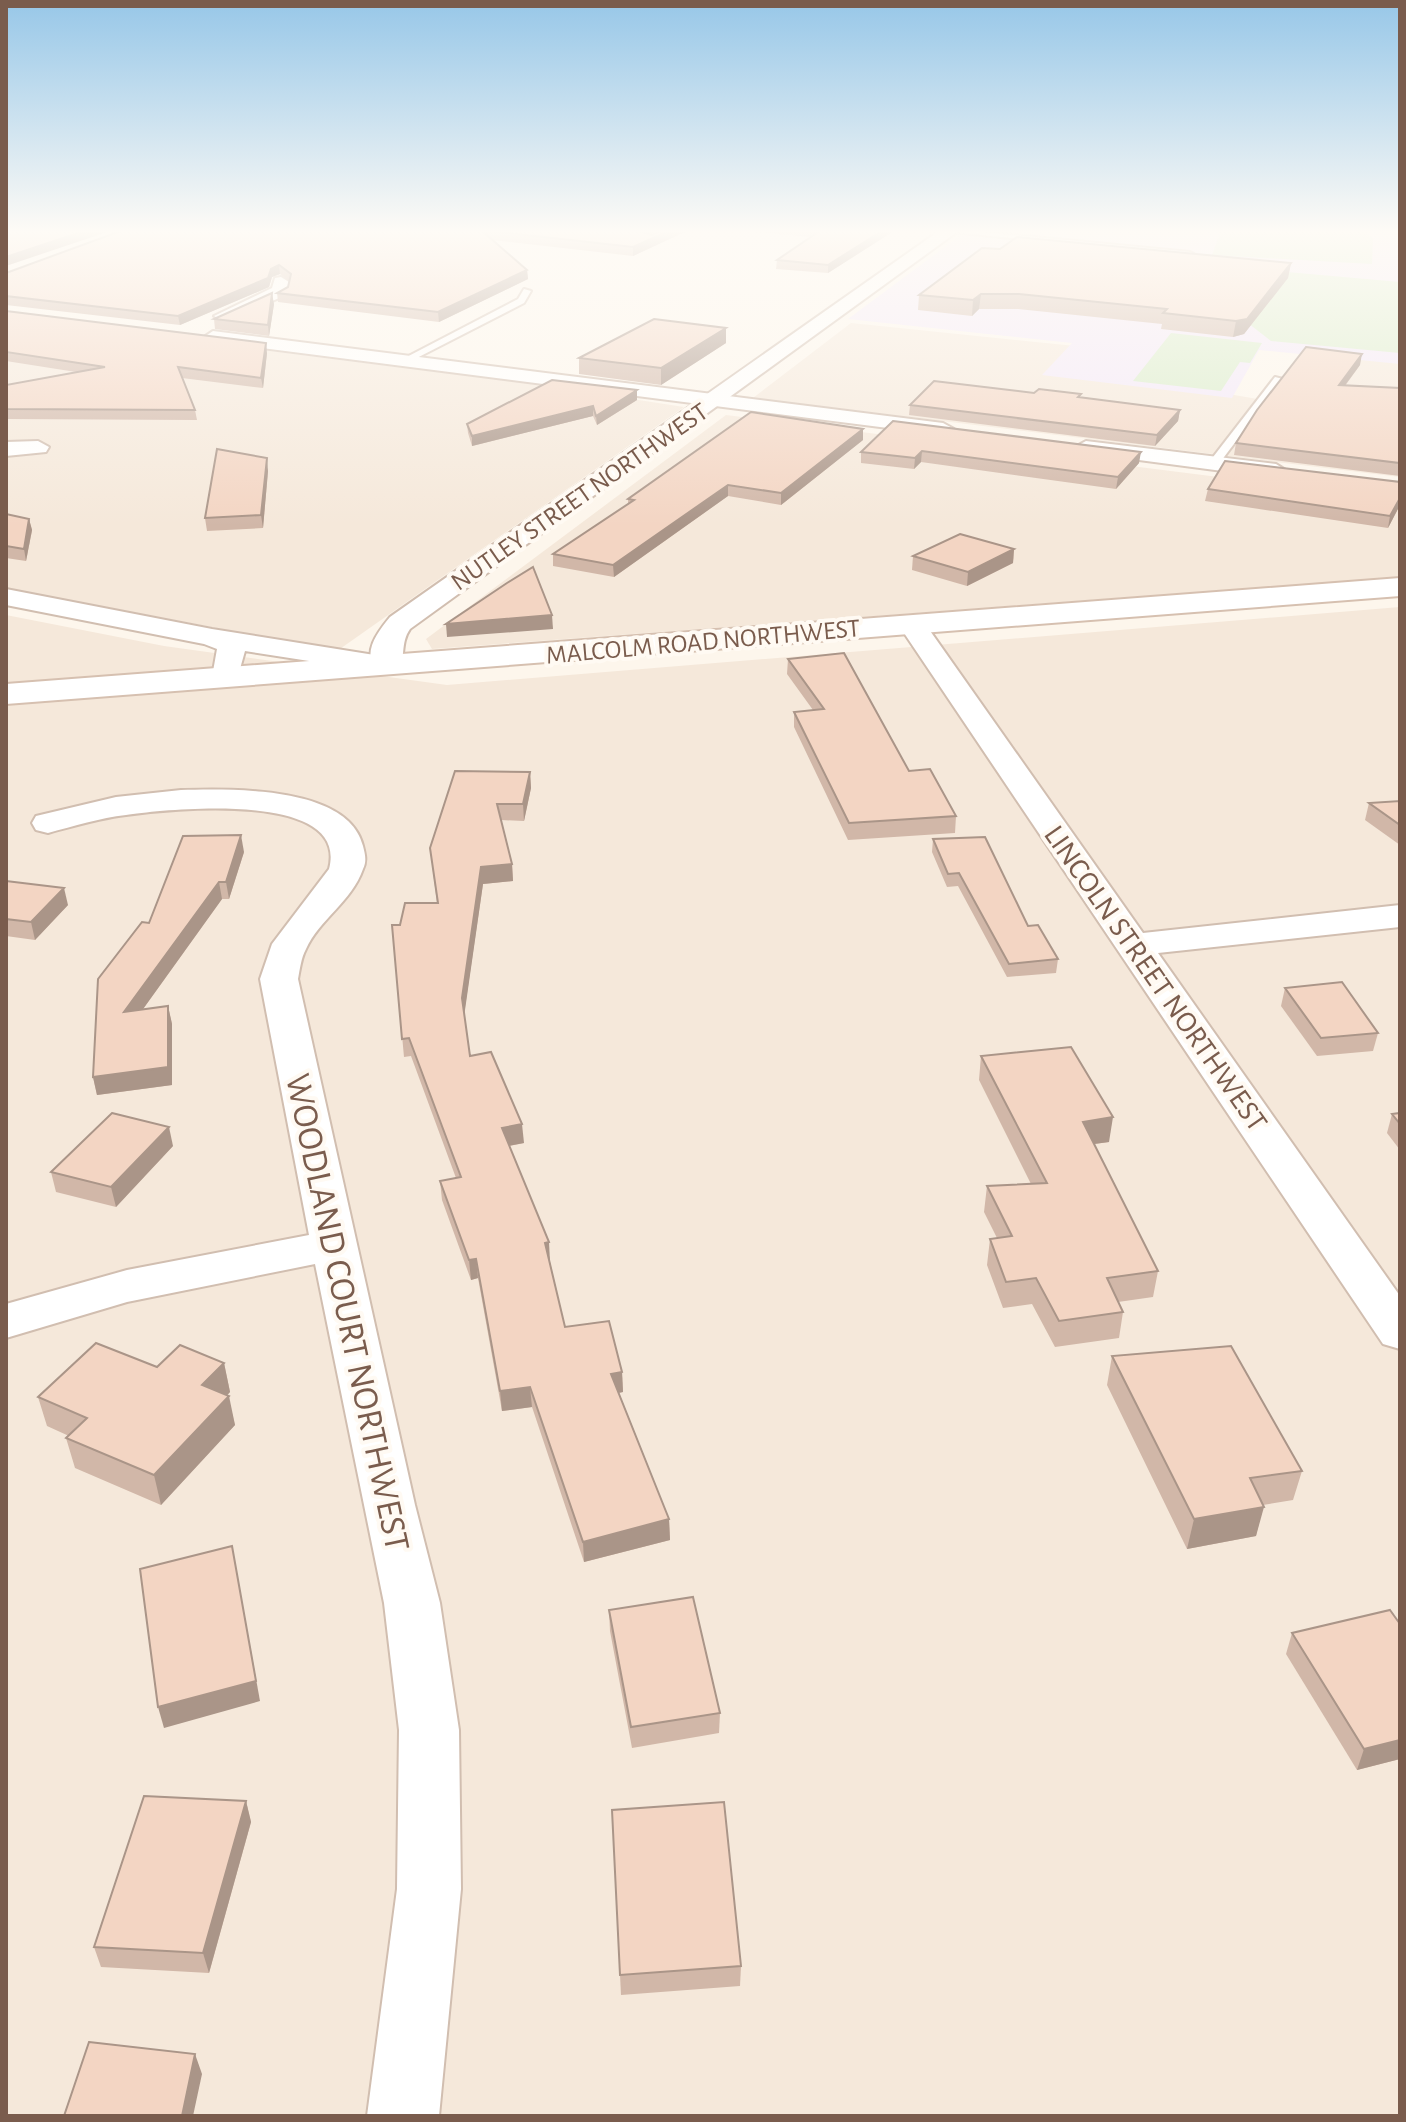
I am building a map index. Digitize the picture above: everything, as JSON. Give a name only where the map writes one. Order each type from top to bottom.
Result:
[{"type":"street","points":[[204,328],[196,332],[968,432]]},
{"type":"street","name":"NUTLEY STREET NORTHWEST","points":[[387,665],[384,651],[388,638],[400,623],[814,328]]},
{"type":"street","points":[[1060,444],[1291,473]]},
{"type":"street","points":[[6,449],[38,447]]},
{"type":"street","name":"MALCOLM ROAD NORTHWEST","points":[[6,694],[1400,587]]},
{"type":"street","points":[[6,597],[212,637],[387,665]]},
{"type":"street","name":"LINCOLN STREET NORTHWEST","points":[[911,624],[1400,1332]]},
{"type":"street","points":[[212,637],[230,645],[232,654],[226,677]]},
{"type":"street","name":"WOODLAND COURT NORTHWEST","points":[[48,823],[124,805],[247,799],[292,806],[319,815],[338,827],[348,842],[349,860],[340,879],[290,944],[279,979],[388,1505],[412,1603],[429,1730],[429,1889],[403,2116]]},
{"type":"street","points":[[1133,945],[1400,916]]},
{"type":"street","points":[[6,1321],[83,1294],[193,1269],[334,1246]]},
{"type":"lane","points":[[404,361],[468,328]]},
{"type":"lane","points":[[1214,463],[1278,379]]},
{"type":"shaded area","points":[[6,328],[86,328],[535,384],[684,407],[337,651],[6,588]]},
{"type":"shaded area","points":[[844,328],[900,328],[1075,346],[1056,364],[1263,400],[1305,351],[1400,360],[1400,477],[753,398]]},
{"type":"shaded area","points":[[932,328],[1400,328],[1400,364],[1259,350],[1232,398],[1042,375],[1072,343]]},
{"type":"shaded area","points":[[726,415],[1400,500],[1400,577],[432,649],[426,639]]},
{"type":"shaded area","points":[[1400,607],[1400,2116],[6,2116],[6,615],[164,646],[447,685]]},
{"type":"green space","points":[[1254,328],[1400,328],[1400,353],[1271,341]]},
{"type":"green space","points":[[1171,333],[1262,343],[1250,363],[1240,362],[1221,391],[1133,381]]},
{"type":"building","points":[[6,328],[144,328],[266,343],[261,378],[178,367],[195,410],[6,409],[6,385],[105,367],[6,352]]},
{"type":"building","points":[[637,328],[726,328],[661,368],[579,358]]},
{"type":"building","points":[[1306,347],[1362,354],[1339,385],[1400,388],[1400,463],[1236,443],[1257,410]]},
{"type":"building","points":[[552,380],[637,390],[596,416],[593,406],[472,436],[467,424]]},
{"type":"building","points":[[934,381],[1034,393],[1039,389],[1180,410],[1157,435],[910,405]]},
{"type":"building","points":[[751,412],[863,429],[781,493],[728,485],[613,565],[553,554],[634,500],[628,499]]},
{"type":"building","points":[[893,421],[1141,452],[1118,477],[922,451],[915,458],[861,452]]},
{"type":"building","points":[[217,449],[267,458],[261,515],[205,518]]},
{"type":"building","points":[[1225,461],[1400,482],[1400,498],[1390,516],[1208,489]]},
{"type":"building","points":[[6,514],[29,519],[24,549],[6,546]]},
{"type":"building","points":[[960,534],[1014,549],[968,572],[913,556]]},
{"type":"building","points":[[533,567],[552,615],[446,624],[507,583]]},
{"type":"building","points":[[844,653],[909,771],[930,769],[956,816],[849,823],[794,712],[824,709],[788,659]]},
{"type":"building","points":[[455,771],[530,772],[523,804],[497,804],[512,864],[481,867],[462,998],[470,1056],[491,1052],[522,1124],[502,1128],[549,1242],[545,1243],[565,1327],[609,1321],[622,1372],[611,1374],[669,1519],[583,1542],[530,1387],[500,1391],[476,1259],[469,1260],[440,1181],[461,1177],[409,1038],[402,1039],[392,925],[400,925],[405,903],[438,903],[430,848]]},
{"type":"building","points":[[1400,801],[1400,825],[1369,803]]},
{"type":"building","points":[[241,835],[226,882],[219,882],[124,1012],[168,1006],[168,1067],[93,1077],[98,979],[142,922],[149,923],[183,836]]},
{"type":"building","points":[[985,837],[1028,926],[1038,925],[1058,959],[1009,964],[959,873],[948,874],[933,839]]},
{"type":"building","points":[[6,881],[64,888],[31,922],[6,919]]},
{"type":"building","points":[[1342,982],[1378,1033],[1321,1038],[1285,988]]},
{"type":"building","points":[[1071,1047],[1113,1117],[1083,1122],[1158,1271],[1107,1278],[1123,1312],[1059,1321],[1036,1278],[1006,1282],[990,1239],[1012,1236],[987,1186],[1047,1183],[981,1056]]},
{"type":"building","points":[[112,1113],[169,1127],[111,1187],[51,1172]]},
{"type":"building","points":[[1400,1113],[1400,1124],[1392,1114]]},
{"type":"building","points":[[96,1343],[157,1367],[180,1345],[224,1363],[202,1385],[229,1396],[154,1475],[66,1438],[87,1418],[38,1397]]},
{"type":"building","points":[[1231,1346],[1302,1471],[1250,1478],[1264,1507],[1194,1519],[1112,1356]]},
{"type":"building","points":[[232,1546],[256,1681],[158,1707],[140,1569]]},
{"type":"building","points":[[693,1597],[720,1713],[631,1727],[609,1610]]},
{"type":"building","points":[[1390,1610],[1400,1624],[1400,1740],[1364,1749],[1292,1633]]},
{"type":"building","points":[[144,1796],[246,1801],[203,1953],[94,1947]]},
{"type":"building","points":[[724,1802],[741,1966],[620,1975],[612,1810]]},
{"type":"building","points":[[89,2042],[195,2054],[182,2116],[64,2116]]}]
